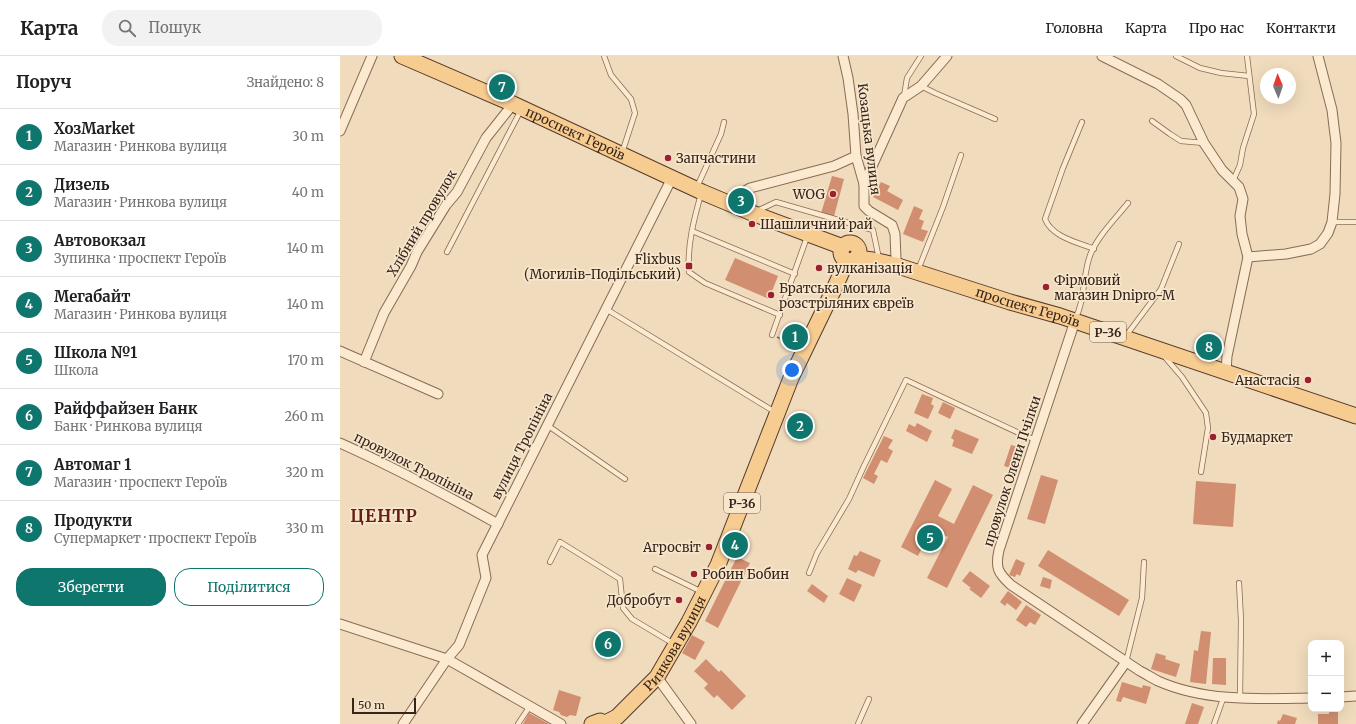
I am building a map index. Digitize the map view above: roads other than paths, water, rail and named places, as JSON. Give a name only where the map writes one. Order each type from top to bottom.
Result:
[{"type":"main road","name":"проспект Героїв","points":[[402,56],[423,62],[699,191],[808,234],[851,254],[895,265],[1128,333],[1161,347]]},
{"type":"main road","name":"проспект Героїв","points":[[851,254],[878,254],[920,265],[1161,347],[1356,409]]},
{"type":"main road","name":"Ринкова вулиця","points":[[597,724],[617,717],[657,678],[676,645],[718,565],[791,378],[851,254]]},
{"type":"main road","name":"проспект Героїв","points":[[1226,368],[1356,416]]},
{"type":"street","points":[[340,131],[372,56]]},
{"type":"street","name":"Козацька вулиця","points":[[843,56],[853,114],[856,156],[864,184],[864,206],[869,211],[892,225],[895,234],[896,259]]},
{"type":"street","points":[[864,184],[903,98],[921,86],[947,56]]},
{"type":"street","points":[[1103,56],[1158,84],[1180,99],[1186,105],[1204,143],[1222,170],[1239,187],[1243,199],[1240,216],[1242,234],[1248,257],[1226,368]]},
{"type":"street","points":[[1248,257],[1286,254],[1311,250],[1320,244],[1328,233],[1332,222],[1336,194],[1336,143],[1332,110],[1318,56]]},
{"type":"street","name":"Хлібний провулок","points":[[364,362],[384,313],[411,266],[417,252],[446,205],[457,192],[486,138],[517,106]]},
{"type":"street","points":[[727,202],[750,188],[834,166],[856,156]]},
{"type":"street","name":"вулиця Тропініна","points":[[403,724],[447,659],[459,646],[486,578],[482,556],[672,178]]},
{"type":"street","name":"провулок Олени Пчілки","points":[[1076,318],[996,560],[997,568],[1001,576],[1011,585],[1126,662],[1158,681],[1180,689],[1205,695],[1308,698]]},
{"type":"street","points":[[340,350],[438,394]]},
{"type":"street","name":"провулок Тропініна","points":[[340,443],[435,488],[498,524]]},
{"type":"street","points":[[340,624],[447,659],[561,724]]},
{"type":"street","points":[[1082,724],[1126,662]]},
{"type":"street","points":[[657,678],[691,724]]},
{"type":"street","points":[[1344,697],[1356,696]]},
{"type":"lane","points":[[604,56],[611,75],[632,99],[635,113],[621,154]]},
{"type":"lane","points":[[903,98],[907,78],[920,56]]},
{"type":"lane","points":[[1176,56],[1200,68],[1221,74],[1249,76]]},
{"type":"lane","points":[[1233,180],[1240,165],[1243,148],[1254,114],[1247,56]]},
{"type":"lane","points":[[921,86],[995,119]]},
{"type":"lane","points":[[447,252],[517,106]]},
{"type":"lane","points":[[1152,121],[1181,141],[1204,143]]},
{"type":"lane","points":[[724,122],[721,134],[699,191],[688,258],[689,272],[705,283],[780,315]]},
{"type":"lane","points":[[1082,122],[1063,168],[1045,219],[1048,226],[1057,234],[1094,249]]},
{"type":"lane","points":[[920,265],[943,207],[961,154]]},
{"type":"lane","points":[[752,213],[776,202],[873,230],[878,254]]},
{"type":"lane","points":[[1076,318],[1080,310],[1091,253],[1101,237],[1128,203]]},
{"type":"lane","points":[[1332,222],[1356,222]]},
{"type":"lane","points":[[692,231],[795,274]]},
{"type":"lane","points":[[772,334],[795,274],[808,234]]},
{"type":"lane","points":[[1128,333],[1161,289],[1180,244]]},
{"type":"lane","points":[[606,309],[777,413]]},
{"type":"lane","points":[[1161,347],[1165,357],[1182,377],[1206,414],[1208,428],[1201,472]]},
{"type":"lane","points":[[809,573],[817,553],[849,499],[906,380],[1020,434],[1036,440]]},
{"type":"lane","points":[[547,425],[625,478]]},
{"type":"lane","points":[[550,562],[560,542],[620,579],[624,608],[632,618],[676,645]]},
{"type":"lane","points":[[1126,662],[1142,598],[1144,562]]},
{"type":"lane","points":[[655,570],[704,593]]},
{"type":"lane","points":[[1239,583],[1241,620],[1240,697]]},
{"type":"lane","points":[[1214,724],[1224,696]]},
{"type":"lane","points":[[858,724],[868,699]]},
{"type":"lane","points":[[518,724],[530,706]]},
{"type":"place","name":"Автомаг 1","points":[[502,87]]},
{"type":"place","name":"Запчастини","points":[[668,158]]},
{"type":"place","name":"WOG","points":[[833,194]]},
{"type":"place","name":"Автовокзал","points":[[741,201]]},
{"type":"place","name":"Шашличний рай","points":[[752,224]]},
{"type":"place","name":"Flixbus (Могилів-Подільський)","points":[[689,266]]},
{"type":"place","name":"вулканізація","points":[[819,268]]},
{"type":"place","name":"Фірмовий магазин Dnipro-M","points":[[1046,287]]},
{"type":"place","name":"Братська могила розстріляних євреїв","points":[[771,295]]},
{"type":"place","name":"ХозMarket","points":[[795,337]]},
{"type":"place","name":"Продукти","points":[[1209,347]]},
{"type":"place","name":"Анастасія","points":[[1308,380]]},
{"type":"place","name":"Дизель","points":[[800,426]]},
{"type":"place","name":"Будмаркет","points":[[1213,437]]},
{"type":"place","name":"Школа №1","points":[[930,538]]},
{"type":"place","name":"Мегабайт","points":[[735,545]]},
{"type":"place","name":"Агросвіт","points":[[709,547]]},
{"type":"place","name":"Робин Бобин","points":[[694,574]]},
{"type":"place","name":"Добробут","points":[[679,600]]},
{"type":"place","name":"Райффайзен Банк","points":[[608,644]]},
{"type":"district","name":"ЦЕНТР","points":[[384,516]]}]
